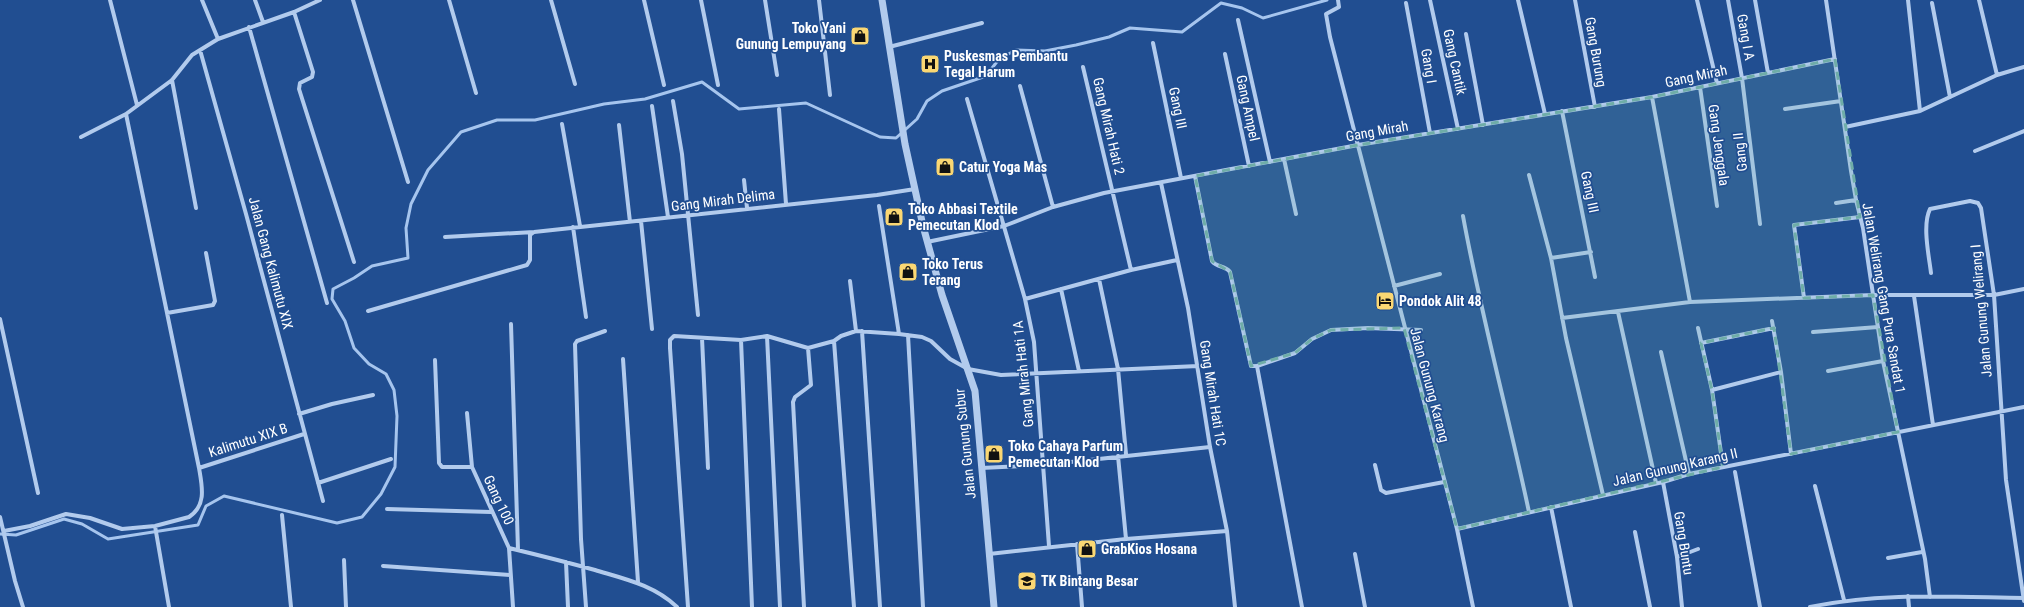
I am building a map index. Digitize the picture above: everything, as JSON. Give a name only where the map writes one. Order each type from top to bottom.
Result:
[{"type":"street","points":[[110,0],[137,105]]},
{"type":"street","points":[[202,0],[218,39]]},
{"type":"street","points":[[255,0],[264,22]]},
{"type":"street","points":[[81,137],[126,114],[172,80],[200,50],[218,39],[294,12],[320,0]]},
{"type":"street","points":[[353,0],[408,182]]},
{"type":"street","points":[[450,0],[476,93]]},
{"type":"street","points":[[550,0],[575,84]]},
{"type":"street","points":[[644,0],[664,85]]},
{"type":"street","points":[[701,0],[718,85]]},
{"type":"street","points":[[765,0],[777,75]]},
{"type":"street","points":[[819,0],[830,95]]},
{"type":"street","name":"Jalan Gunung Subur","points":[[882,0],[905,144],[927,242],[954,333],[975,391],[994,607]]},
{"type":"street","name":"Jalan Gunung Karang","points":[[1338,0],[1338,9],[1326,14],[1330,37],[1444,482],[1458,529],[1473,607]]},
{"type":"street","name":"Gang Cantik","points":[[1430,0],[1458,129]]},
{"type":"street","points":[[1518,0],[1545,114]]},
{"type":"street","name":"Gang Burung","points":[[1575,0],[1594,107]]},
{"type":"street","points":[[1697,0],[1717,83]]},
{"type":"street","name":"Gang I A","points":[[1728,0],[1742,78]]},
{"type":"street","points":[[1755,0],[1768,73]]},
{"type":"street","name":"Jalan Welirang Gang Pura Sandat 1","points":[[1826,0],[1856,200],[1860,216],[1883,361],[1926,559],[1930,597]]},
{"type":"street","points":[[1908,0],[1920,111]]},
{"type":"street","points":[[1979,0],[1997,75]]},
{"type":"street","name":"Gang I","points":[[1406,3],[1430,133]]},
{"type":"street","points":[[1932,3],[1950,97]]},
{"type":"street","points":[[294,12],[313,72],[312,77],[300,83],[299,89],[354,262]]},
{"type":"street","points":[[1238,20],[1270,162]]},
{"type":"street","points":[[889,47],[982,23]]},
{"type":"street","points":[[250,27],[328,302]]},
{"type":"street","points":[[1466,34],[1483,125]]},
{"type":"street","name":"Gang III","points":[[1153,43],[1181,178]]},
{"type":"street","name":"Jalan Gang Kalimutu XIX","points":[[200,50],[246,214],[323,501]]},
{"type":"street","name":"Gang Ampel","points":[[1225,54],[1249,166]]},
{"type":"street","name":"Gang Mirah","points":[[927,242],[1004,226],[1053,207],[1113,191],[1358,145],[1652,97],[1835,59]]},
{"type":"street","name":"Gang Mirah Hati 2","points":[[1083,66],[1131,270]]},
{"type":"street","points":[[1845,127],[1920,111],[1997,75],[2024,67]]},
{"type":"street","name":"Gang II","points":[[1742,78],[1760,224]]},
{"type":"street","points":[[172,80],[196,208]]},
{"type":"street","points":[[1020,86],[1053,207]]},
{"type":"street","name":"Gang Jenggala","points":[[1700,87],[1717,206]]},
{"type":"street","points":[[1652,97],[1690,302]]},
{"type":"street","name":"Gang Mirah Hati 1A","points":[[967,99],[1025,299],[1034,342],[1049,546]]},
{"type":"street","points":[[673,101],[682,154],[698,315]]},
{"type":"street","points":[[1785,109],[1841,102]]},
{"type":"street","points":[[652,106],[668,217]]},
{"type":"street","points":[[779,109],[786,204]]},
{"type":"street","name":"Gang III","points":[[1562,111],[1595,277]]},
{"type":"street","points":[[4,532],[30,526],[66,514],[95,520],[122,529],[155,527],[183,519],[194,514],[203,498],[199,468],[126,114]]},
{"type":"street","points":[[562,124],[580,226]]},
{"type":"street","points":[[620,125],[630,222]]},
{"type":"street","points":[[1975,151],[2024,131]]},
{"type":"street","points":[[1284,159],[1296,214]]},
{"type":"street","points":[[1529,175],[1551,258],[1562,318],[1602,495]]},
{"type":"street","points":[[1195,176],[1212,261],[1214,265],[1227,268],[1230,272],[1249,363],[1251,366],[1257,366],[1295,353],[1312,339],[1331,330],[1368,328],[1404,328],[1421,330]]},
{"type":"street","points":[[744,180],[747,208]]},
{"type":"street","name":"Gang Mirah Hati 1C","points":[[1161,183],[1178,260],[1198,366],[1210,447],[1227,531],[1235,607]]},
{"type":"street","name":"Gang Mirah Delima","points":[[445,237],[534,232],[877,195],[915,189]]},
{"type":"street","points":[[1836,203],[1856,200]]},
{"type":"street","name":"Jalan Gunung Welirang I","points":[[1931,273],[1927,238],[1927,214],[1930,209],[1970,201],[1978,203],[1981,208],[1994,295],[2000,413],[2006,480],[2024,599]]},
{"type":"street","points":[[879,206],[899,334]]},
{"type":"street","points":[[1463,216],[1473,271],[1512,430],[1529,512]]},
{"type":"street","points":[[1804,298],[1794,225],[1860,216]]},
{"type":"street","points":[[641,221],[652,329]]},
{"type":"street","points":[[573,227],[586,317]]},
{"type":"street","points":[[368,311],[526,264],[530,260],[530,238],[534,232]]},
{"type":"street","points":[[1551,258],[1590,252]]},
{"type":"street","points":[[167,313],[213,305],[215,301],[206,253]]},
{"type":"street","points":[[1025,299],[1131,270],[1178,260]]},
{"type":"street","points":[[1394,286],[1440,274]]},
{"type":"street","points":[[1099,279],[1118,369],[1126,454]]},
{"type":"street","points":[[850,281],[856,330]]},
{"type":"street","points":[[1061,289],[1079,371]]},
{"type":"street","points":[[1562,318],[1690,302],[1873,295],[1994,295],[2024,289]]},
{"type":"street","points":[[1914,296],[1933,425]]},
{"type":"street","points":[[1618,312],[1656,483]]},
{"type":"street","points":[[0,319],[38,493]]},
{"type":"street","points":[[1772,321],[1781,372],[1791,454]]},
{"type":"street","points":[[511,324],[518,550]]},
{"type":"street","points":[[1813,332],[1878,327]]},
{"type":"street","points":[[1698,328],[1712,390],[1723,467]]},
{"type":"street","points":[[1701,343],[1774,328]]},
{"type":"street","points":[[688,607],[670,342],[674,336],[741,340],[767,336],[808,348],[834,341],[841,336],[856,330],[899,334],[931,341],[950,359],[968,369],[1001,376],[1198,366]]},
{"type":"street","points":[[586,607],[583,566],[575,344],[581,339],[605,331]]},
{"type":"street","points":[[862,331],[880,607]]},
{"type":"street","points":[[767,336],[780,607]]},
{"type":"street","points":[[908,336],[923,607]]},
{"type":"street","points":[[702,338],[708,468]]},
{"type":"street","points":[[741,340],[752,607]]},
{"type":"street","points":[[834,341],[854,607]]},
{"type":"street","points":[[804,607],[793,402],[795,397],[811,384],[808,348]]},
{"type":"street","points":[[1661,352],[1689,474]]},
{"type":"street","points":[[623,358],[638,582]]},
{"type":"street","name":"Gang 100","points":[[435,360],[439,463],[442,467],[472,467],[491,512],[509,548],[513,607]]},
{"type":"street","points":[[1828,371],[1883,361]]},
{"type":"street","points":[[1257,366],[1302,607]]},
{"type":"street","points":[[1712,390],[1781,372]]},
{"type":"street","points":[[299,414],[332,404],[373,395]]},
{"type":"street","points":[[1898,432],[2000,413],[2024,407]]},
{"type":"street","points":[[468,414],[472,467]]},
{"type":"street","name":"Jalan Gunung Karang II","points":[[1458,529],[1663,482],[1689,474],[1898,432]]},
{"type":"street","name":"Kalimutu XIX B","points":[[199,468],[304,434]]},
{"type":"street","points":[[981,468],[1042,465],[1126,454],[1210,447]]},
{"type":"street","points":[[1118,456],[1126,539]]},
{"type":"street","points":[[318,483],[391,459]]},
{"type":"street","points":[[1375,466],[1381,490],[1386,493],[1444,482]]},
{"type":"street","points":[[1735,472],[1760,607]]},
{"type":"street","name":"Gang Buntu","points":[[1663,482],[1677,557],[1682,607]]},
{"type":"street","points":[[1815,486],[1844,600]]},
{"type":"street","points":[[1551,507],[1571,607]]},
{"type":"street","points":[[387,509],[491,512]]},
{"type":"street","points":[[282,515],[290,607]]},
{"type":"street","points":[[0,517],[23,607]]},
{"type":"street","points":[[155,527],[169,607]]},
{"type":"street","points":[[989,554],[1049,546],[1227,531]]},
{"type":"street","points":[[1635,532],[1650,607]]},
{"type":"street","points":[[1077,544],[1082,607]]},
{"type":"street","points":[[509,548],[583,566],[638,582],[659,592],[677,607]]},
{"type":"street","points":[[1677,557],[1698,549]]},
{"type":"street","points":[[1888,558],[1922,552]]},
{"type":"street","points":[[1355,554],[1365,607]]},
{"type":"street","points":[[344,560],[346,607]]},
{"type":"street","points":[[566,562],[568,607]]},
{"type":"street","points":[[384,566],[510,575]]},
{"type":"street","points":[[1810,607],[1844,600],[1908,596],[2024,599]]},
{"type":"street","points":[[1908,596],[1909,607]]},
{"type":"highlighted area","points":[[1835,59],[1860,217],[1794,225],[1804,298],[1873,295],[1898,432],[1791,454],[1774,328],[1701,343],[1712,390],[1723,467],[1457,529],[1404,328],[1331,330],[1312,339],[1295,353],[1251,366],[1230,272],[1212,261],[1195,176],[1358,145],[1652,97]]},
{"type":"waterway","points":[[0,534],[16,535],[64,519],[82,524],[108,539],[198,525],[206,506],[224,496],[337,523],[362,517],[381,494],[395,467],[397,416],[394,390],[386,374],[369,364],[354,348],[345,321],[332,299],[333,289],[372,266],[408,258],[406,228],[411,204],[428,170],[461,132],[497,120],[535,120],[604,104],[645,99],[702,82],[739,109],[806,103],[880,137],[896,138],[917,119],[927,101],[942,91],[986,76],[999,59],[1016,50],[1045,51],[1109,37],[1130,28],[1182,32],[1221,3],[1242,8],[1263,18],[1327,0]]},
{"type":"place","name":"Toko Yani Gunung Lempuyang","points":[[860,36]]},
{"type":"place","name":"Puskesmas Pembantu Tegal Harum","points":[[930,64]]},
{"type":"place","name":"Catur Yoga Mas","points":[[945,167]]},
{"type":"place","name":"Toko Abbasi Textile Pemecutan Klod","points":[[894,217]]},
{"type":"place","name":"Toko Terus Terang","points":[[908,272]]},
{"type":"place","name":"Pondok Alit 48","points":[[1385,301]]},
{"type":"place","name":"Toko Cahaya Parfum Pemecutan Klod","points":[[994,454]]},
{"type":"place","name":"GrabKios Hosana","points":[[1087,549]]},
{"type":"place","name":"TK Bintang Besar","points":[[1027,581]]}]
